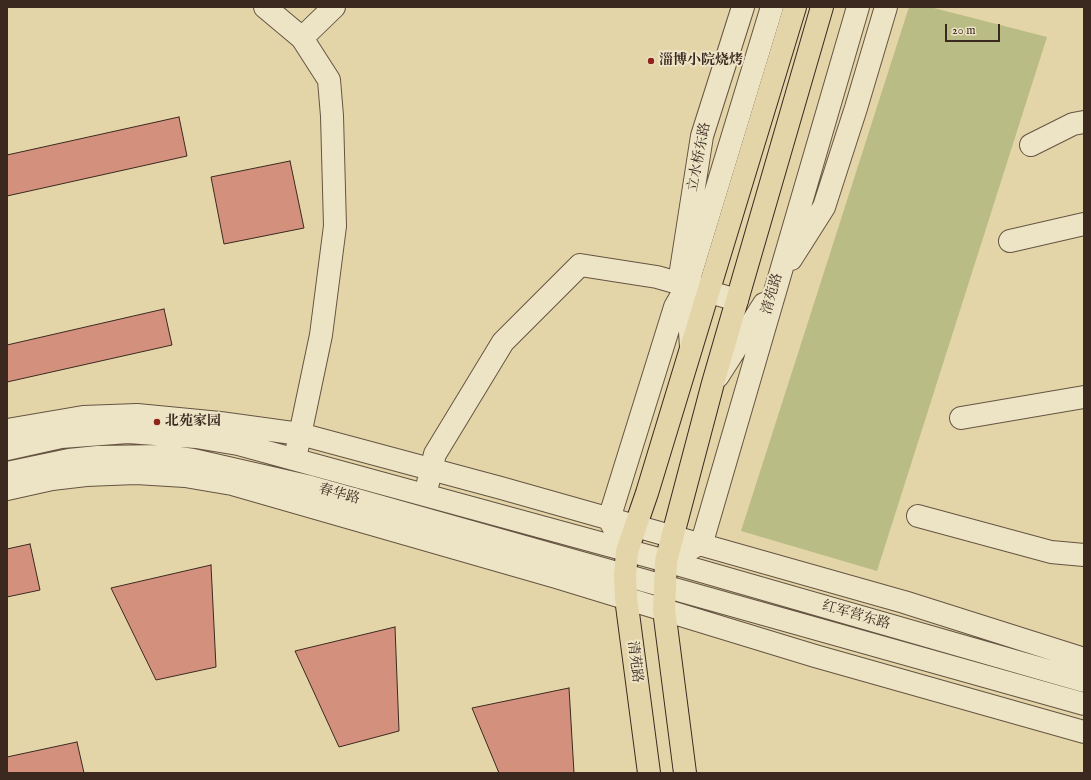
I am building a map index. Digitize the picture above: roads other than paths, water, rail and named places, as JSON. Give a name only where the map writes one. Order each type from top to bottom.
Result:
[{"type":"main road","name":"清苑路","points":[[649,773],[626,598],[625,576],[628,551],[795,7]]},
{"type":"main road","points":[[685,773],[664,610],[666,561],[713,383],[822,7]]},
{"type":"street","points":[[265,7],[302,38],[329,80],[335,226],[321,335],[294,458]]},
{"type":"street","points":[[302,38],[334,7]]},
{"type":"street","name":"立水桥东路","points":[[687,286],[681,270],[702,136],[743,7]]},
{"type":"street","points":[[628,551],[608,521],[675,307],[687,286],[772,7]]},
{"type":"street","name":"清苑路","points":[[699,545],[702,542],[858,7]]},
{"type":"street","points":[[713,383],[824,206],[856,108],[886,7]]},
{"type":"street","points":[[1031,145],[1073,124],[1084,122]]},
{"type":"street","points":[[1010,241],[1084,224]]},
{"type":"street","points":[[425,495],[435,454],[503,342],[580,265],[657,277],[737,300]]},
{"type":"street","points":[[687,286],[691,348]]},
{"type":"street","points":[[961,418],[1084,397]]},
{"type":"street","points":[[7,430],[83,417],[137,415],[220,423],[300,434],[431,469],[904,602],[1084,659]]},
{"type":"street","name":"春华路","points":[[7,449],[81,435],[128,432],[196,437],[238,444],[294,458],[628,551]]},
{"type":"street","name":"春华路","points":[[7,473],[69,460],[98,457],[165,456],[193,460],[311,487],[664,586]]},
{"type":"street","points":[[7,489],[72,477],[129,473],[185,476],[224,483],[626,598],[815,656],[1084,732]]},
{"type":"street","points":[[918,516],[1051,552],[1084,555]]},
{"type":"street","points":[[666,561],[699,545]]},
{"type":"street","name":"红军营东路","points":[[628,551],[1084,681]]},
{"type":"street","name":"红军营东路","points":[[664,586],[1084,704]]},
{"type":"place","name":"淄博小院烧烤","points":[[651,61]]},
{"type":"place","name":"北苑家园","points":[[157,422]]}]
